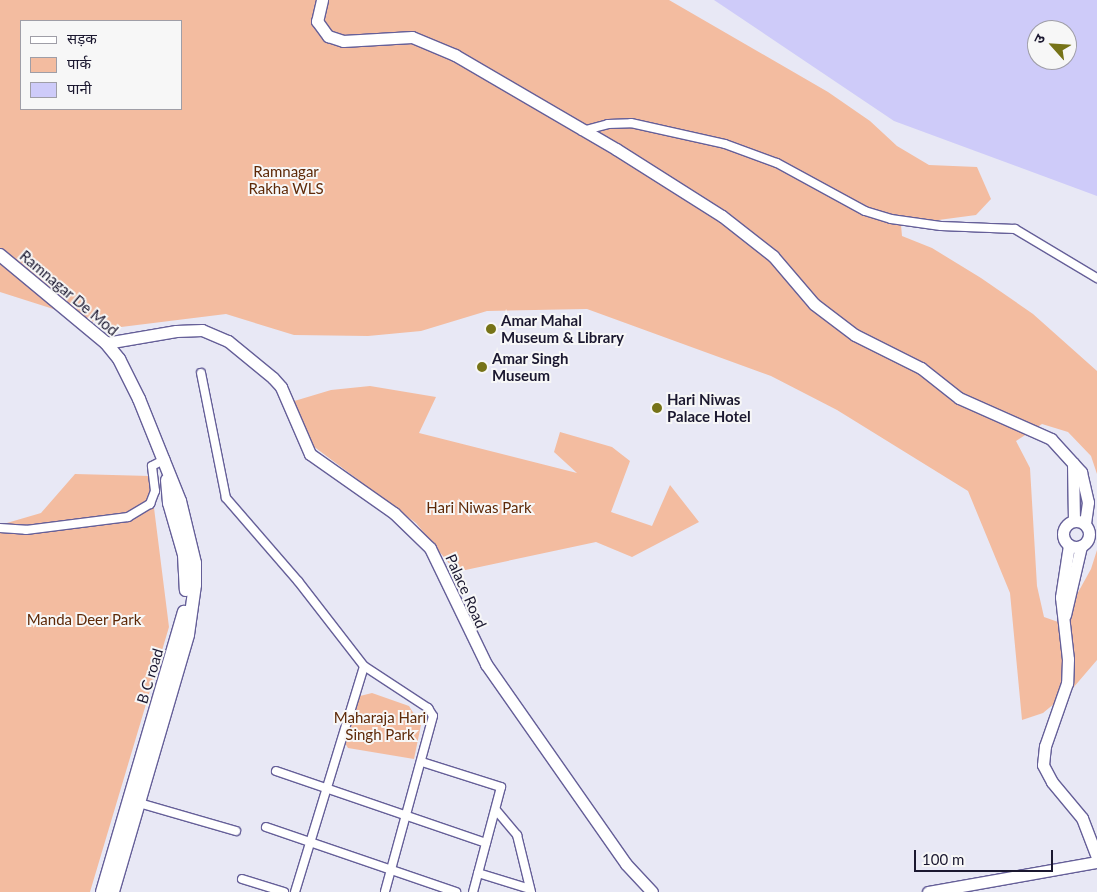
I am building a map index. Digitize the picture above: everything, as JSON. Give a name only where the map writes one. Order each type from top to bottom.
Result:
[{"type":"main road","points":[[322,0],[317,12],[319,26],[333,38],[343,41],[398,36],[428,41],[722,216],[773,256],[814,304],[845,328],[921,368],[959,398],[1051,439],[1073,463],[1084,480],[1088,502],[1085,523],[1090,532],[1089,544],[1063,621]]},
{"type":"main road","name":"Ramnagar De Mod","points":[[0,255],[106,343],[129,376],[165,462]]},
{"type":"main road","name":"Palace Road","points":[[106,343],[176,331],[202,330],[228,342],[273,378],[281,387],[310,454],[394,513],[430,548],[486,664],[626,864],[652,892]]},
{"type":"main road","points":[[113,892],[117,862],[139,803],[183,655],[195,585],[188,528],[165,462]]},
{"type":"main road","name":"B C road","points":[[102,892],[117,862],[174,654],[186,598],[184,555],[169,503],[165,462]]},
{"type":"main road","points":[[1073,463],[1074,520]]},
{"type":"main road","points":[[1085,523],[1074,520],[1068,523],[1063,534],[1069,544],[1061,597],[1068,658],[1067,683],[1045,746],[1043,765],[1052,782],[1082,818],[1097,857]]},
{"type":"main road","points":[[1069,544],[1089,544]]},
{"type":"main road","points":[[928,892],[966,889],[1097,862]]},
{"type":"street","points":[[582,131],[631,123],[725,144],[777,164],[865,211],[891,219],[941,226],[1015,229],[1097,278]]},
{"type":"street","points":[[201,373],[226,498],[298,581],[364,666],[432,712],[433,720],[408,817],[385,892]]},
{"type":"street","points":[[0,528],[36,529],[128,517],[150,504],[155,491],[152,466],[165,462]]},
{"type":"street","points":[[295,892],[309,841],[364,666]]},
{"type":"street","points":[[422,762],[501,787],[473,892]]},
{"type":"street","points":[[276,771],[486,843]]},
{"type":"street","points":[[139,803],[236,831]]},
{"type":"street","points":[[496,810],[516,835],[530,890]]},
{"type":"street","points":[[266,827],[456,892]]},
{"type":"street","points":[[478,873],[530,890]]},
{"type":"street","points":[[242,879],[284,892]]},
{"type":"green space","name":"Ramnagar Rakha WLS","points":[[0,0],[669,0],[828,92],[870,121],[897,146],[929,165],[977,167],[991,199],[976,215],[901,225],[902,236],[932,248],[981,278],[1033,314],[1097,371],[1097,474],[1091,456],[1068,432],[1042,424],[1016,441],[1030,468],[1037,586],[1044,617],[1061,623],[1091,569],[1097,550],[1097,660],[1073,688],[1043,713],[1022,720],[1010,593],[968,491],[837,410],[771,376],[587,309],[487,311],[421,331],[368,336],[294,335],[226,314],[113,328],[0,292]]},
{"type":"green space","name":"Hari Niwas Park","points":[[370,386],[436,397],[419,433],[577,473],[554,452],[560,432],[612,447],[630,461],[611,512],[652,526],[670,485],[699,522],[632,557],[596,542],[456,572],[416,523],[305,440],[291,402],[331,390]]},
{"type":"green space","name":"Manda Deer Park","points":[[75,474],[150,476],[169,627],[90,892],[0,892],[0,525],[41,513]]},
{"type":"green space","name":"Maharaja Hari Singh Park","points":[[372,693],[409,706],[421,725],[414,759],[348,748],[345,743],[360,696]]},
{"type":"water","points":[[714,0],[1097,0],[1097,196],[894,121]]},
{"type":"place","name":"Amar Mahal Museum & Library","points":[[491,329]]},
{"type":"place","name":"Amar Singh Museum","points":[[482,367]]},
{"type":"place","name":"Hari Niwas Palace Hotel","points":[[657,408]]}]
